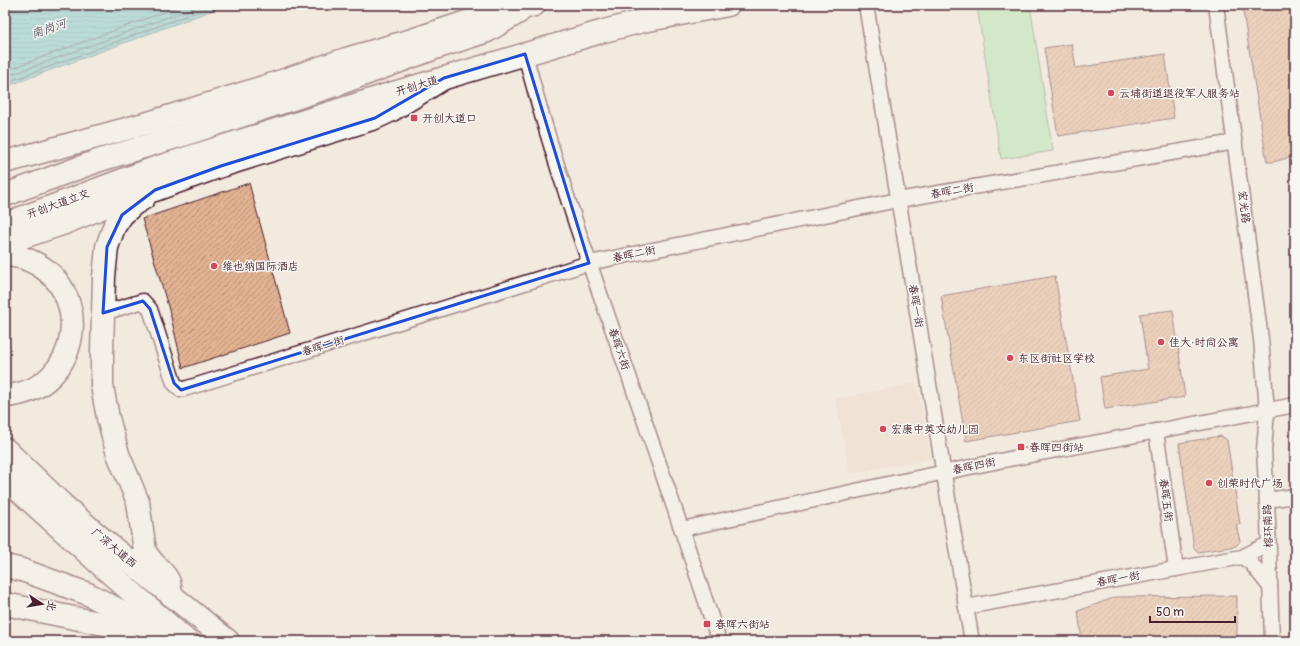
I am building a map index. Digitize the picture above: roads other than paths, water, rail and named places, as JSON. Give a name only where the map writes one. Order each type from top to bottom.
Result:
[{"type":"main road","points":[[8,164],[155,121],[270,85],[346,59],[412,40],[473,20],[534,5]]},
{"type":"main road","points":[[7,194],[100,160],[338,84],[486,31],[522,10],[540,5]]},
{"type":"main road","name":"开创大道","points":[[111,185],[166,165],[325,114],[525,54],[643,21],[728,5]]},
{"type":"main road","points":[[5,243],[62,224],[126,198],[155,190],[221,166],[374,118],[392,110],[444,78]]},
{"type":"main road","name":"开创大道立交","points":[[5,225],[111,185]]},
{"type":"main road","points":[[155,190],[134,204],[122,215],[114,227],[107,247],[103,313],[102,386],[108,418],[118,454],[138,502],[145,551],[148,558],[166,577],[170,584],[171,595]]},
{"type":"main road","points":[[5,225],[15,232],[25,236]]},
{"type":"main road","points":[[5,255],[26,259],[37,264],[46,271],[60,285],[70,306],[72,322],[71,338],[68,350],[57,370],[42,384],[22,393],[5,396]]},
{"type":"main road","name":"广深大道西","points":[[5,449],[63,505],[107,543],[228,641]]},
{"type":"main road","name":"广深大道西","points":[[5,478],[187,641]]},
{"type":"main road","points":[[5,566],[22,570],[88,594],[132,617],[167,641]]},
{"type":"main road","points":[[5,604],[114,626],[148,641]]},
{"type":"street","name":"春晖一街","points":[[866,5],[972,641]]},
{"type":"street","name":"宏光路","points":[[1216,5],[1261,339],[1267,410]]},
{"type":"street","name":"春晖六街","points":[[525,54],[543,120],[589,263],[682,529],[719,641]]},
{"type":"street","name":"春晖二街","points":[[103,313],[142,301],[150,309],[174,383],[181,390],[589,263],[898,200],[1235,142]]},
{"type":"street","name":"春晖四街","points":[[682,529],[943,472],[1295,405]]},
{"type":"street","name":"榕环南路","points":[[1267,410],[1264,451],[1272,641]]},
{"type":"street","name":"春晖五街","points":[[1156,431],[1176,569]]},
{"type":"street","points":[[1267,500],[1295,496]]},
{"type":"street","name":"春晖一街","points":[[966,607],[1242,557],[1268,544]]},
{"type":"street","points":[[1242,557],[1250,563],[1270,587]]},
{"type":"water","name":"南岗河","points":[[5,5],[227,5],[5,87]]},
{"type":"place","name":"云埔街道退役军人服务站","points":[[1111,93]]},
{"type":"place","name":"开创大道口","points":[[414,118]]},
{"type":"place","name":"维也纳国际酒店","points":[[214,266]]},
{"type":"place","name":"佳大·时尚公寓","points":[[1161,342]]},
{"type":"place","name":"东区街社区学校","points":[[1010,358]]},
{"type":"place","name":"宏康中英文幼儿园","points":[[883,429]]},
{"type":"place","name":"春晖四街站","points":[[1021,447]]},
{"type":"place","name":"创荣时代广场","points":[[1209,483]]},
{"type":"place","name":"春晖六街站","points":[[707,624]]}]
